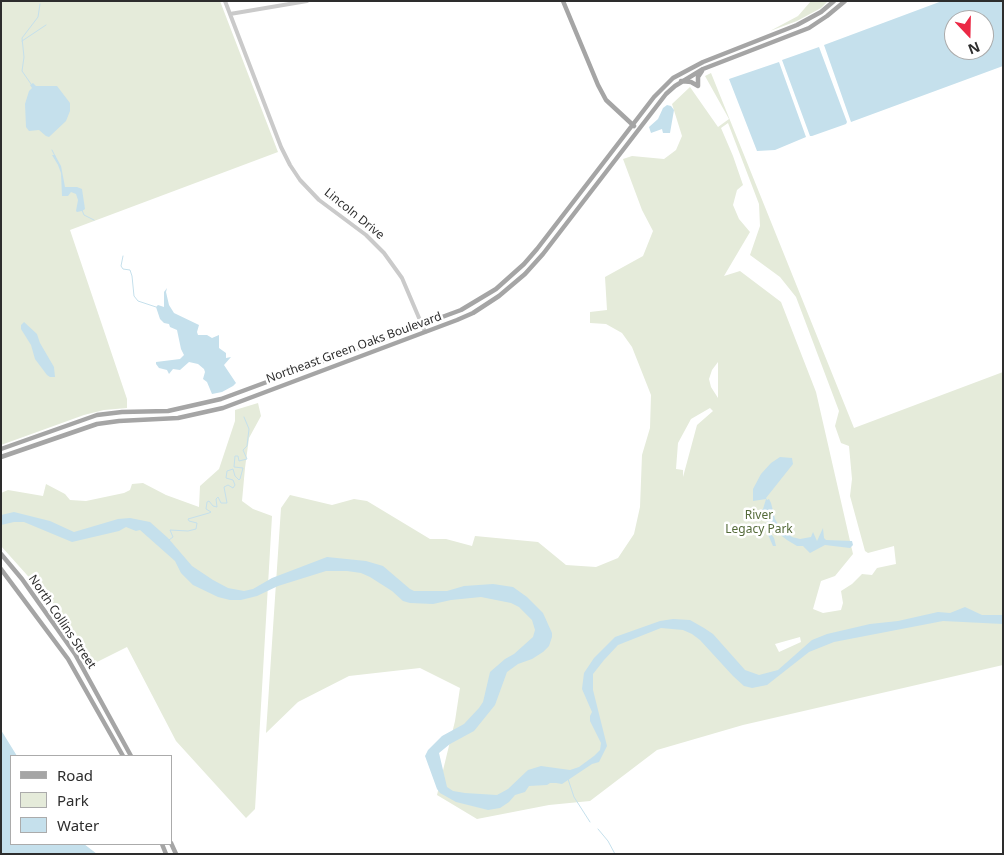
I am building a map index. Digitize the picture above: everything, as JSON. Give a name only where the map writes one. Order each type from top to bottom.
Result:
[{"type":"main road","points":[[563,1],[606,100],[639,130]]},
{"type":"main road","name":"Northeast Green Oaks Boulevard","points":[[1,449],[97,415],[122,412],[168,411],[204,404],[461,310],[496,289],[537,249],[663,87],[686,70],[703,62],[797,26],[834,1]]},
{"type":"main road","name":"Northeast Green Oaks Boulevard","points":[[1,457],[97,424],[178,418],[223,408],[473,313],[514,284],[542,254],[666,94],[681,81],[703,69],[809,28],[844,1]]},
{"type":"main road","points":[[681,81],[691,82],[698,86],[698,77],[703,69]]},
{"type":"main road","points":[[597,171],[603,176]]},
{"type":"main road","name":"North Collins Street","points":[[1,554],[22,579],[75,654],[130,755]]},
{"type":"main road","name":"North Collins Street","points":[[1,569],[68,659],[123,755]]},
{"type":"main road","points":[[172,844],[176,854]]},
{"type":"main road","points":[[163,846],[166,854]]},
{"type":"street","name":"Lincoln Drive","points":[[225,1],[281,147],[290,165],[300,180],[320,200],[366,235],[384,253],[402,278],[425,332]]},
{"type":"street","points":[[230,14],[307,1]]},
{"type":"green space","points":[[1,1],[220,1],[278,152],[70,230],[127,399],[127,408],[104,410],[84,415],[1,445]]},
{"type":"green space","points":[[811,1],[828,1],[821,8],[797,21],[770,31],[798,16]]},
{"type":"green space","name":"River Legacy Park","points":[[711,73],[854,428],[1003,372],[1003,665],[743,725],[657,750],[590,801],[549,805],[477,819],[437,795],[455,721],[460,688],[420,668],[349,676],[298,702],[266,733],[281,508],[290,495],[332,505],[354,499],[367,501],[430,539],[446,539],[472,546],[475,536],[538,542],[566,565],[596,567],[618,558],[634,534],[640,507],[642,455],[650,428],[651,395],[632,347],[622,333],[606,324],[590,323],[590,312],[607,310],[605,277],[643,256],[653,231],[642,210],[623,159],[632,156],[664,159],[676,150],[682,136],[672,104],[690,87],[718,127],[729,119],[705,76]],"holes":[[[728,123],[759,204],[760,226],[750,255],[780,277],[796,297],[839,411],[835,426],[841,443],[849,446],[852,479],[850,496],[865,551],[868,553],[894,546],[896,564],[877,568],[872,575],[862,574],[841,591],[843,603],[841,610],[823,613],[813,609],[821,581],[835,576],[853,554],[816,392],[781,302],[740,271],[724,276],[750,232],[739,219],[733,205],[737,190],[743,185],[721,128]],[[718,362],[718,398],[711,387],[709,379],[712,370]],[[710,408],[713,411],[697,425],[683,477],[683,470],[676,469],[678,443],[691,419]],[[800,637],[801,642],[779,652],[775,644]]]},
{"type":"green space","points":[[258,403],[261,416],[249,438],[242,501],[253,509],[272,516],[255,809],[246,818],[176,741],[127,647],[91,665],[61,613],[1,546],[1,493],[8,490],[43,496],[46,484],[65,494],[70,500],[86,501],[124,493],[130,490],[132,484],[143,483],[166,495],[199,507],[200,486],[219,469],[235,421],[235,410]]},
{"type":"water","points":[[942,1],[1003,1],[1003,66],[851,122],[824,45]]},
{"type":"water","points":[[819,47],[847,122],[846,124],[810,136],[782,60]]},
{"type":"water","points":[[779,62],[806,137],[775,150],[757,151],[729,79]]},
{"type":"water","points":[[33,83],[36,86],[57,86],[70,103],[70,111],[66,121],[49,137],[39,130],[29,131],[26,127],[25,104],[29,91],[32,88],[30,85]]},
{"type":"water","points":[[667,105],[671,106],[674,110],[670,133],[663,133],[662,129],[651,133],[649,127],[658,119],[663,108]]},
{"type":"water","points":[[52,155],[55,155],[61,166],[65,187],[82,189],[85,209],[82,211],[76,211],[78,200],[76,194],[71,192],[68,196],[62,196],[61,173]]},
{"type":"water","points":[[167,288],[169,305],[174,313],[199,325],[198,335],[207,335],[212,338],[219,335],[219,348],[226,353],[226,358],[231,357],[224,365],[236,383],[233,386],[222,392],[212,394],[207,382],[203,379],[204,369],[198,364],[189,362],[180,370],[173,369],[169,374],[167,370],[159,368],[156,364],[156,362],[180,359],[184,355],[177,330],[160,319],[156,307],[158,305],[164,307],[164,292]]},
{"type":"water","points":[[24,322],[37,334],[54,367],[55,377],[47,375],[35,359],[31,345],[21,329],[21,325]]},
{"type":"water","points":[[780,457],[792,458],[793,464],[766,498],[771,503],[779,526],[792,537],[800,539],[811,537],[813,532],[817,541],[823,528],[826,540],[852,541],[853,545],[850,548],[825,545],[810,553],[803,546],[797,546],[778,533],[772,532],[772,530],[769,531],[774,538],[776,546],[773,546],[766,530],[771,529],[771,525],[766,526],[764,524],[768,523],[767,515],[760,518],[760,511],[763,509],[766,499],[753,501],[753,489],[761,474],[771,463]]},
{"type":"water","points":[[14,512],[50,521],[74,532],[118,519],[130,518],[150,522],[168,538],[192,566],[228,588],[244,591],[253,589],[272,578],[327,557],[366,561],[383,566],[414,591],[447,591],[464,586],[493,584],[513,587],[527,597],[543,613],[552,637],[549,646],[543,652],[532,659],[518,664],[507,672],[495,705],[474,731],[450,744],[439,753],[447,787],[453,791],[465,793],[497,795],[508,789],[528,770],[541,766],[570,770],[579,767],[594,756],[600,750],[601,743],[590,721],[592,712],[582,689],[584,673],[594,658],[615,637],[660,621],[673,619],[690,620],[713,634],[745,670],[759,675],[778,670],[812,640],[827,634],[870,624],[898,621],[938,612],[950,613],[965,607],[982,615],[1003,615],[1003,624],[943,621],[834,642],[809,652],[767,685],[752,688],[744,686],[692,634],[683,630],[661,628],[618,645],[593,674],[593,690],[607,746],[599,762],[592,764],[562,784],[550,783],[547,785],[529,786],[525,792],[515,795],[500,808],[488,810],[456,802],[440,793],[425,756],[428,750],[442,736],[464,724],[479,708],[483,702],[490,672],[533,637],[535,630],[532,620],[519,607],[511,603],[481,597],[433,604],[410,603],[403,601],[392,591],[370,577],[361,573],[347,571],[326,571],[278,586],[257,596],[241,600],[230,600],[218,597],[193,585],[181,573],[175,561],[140,530],[136,531],[126,527],[119,531],[72,542],[24,522],[1,525],[1,515]]},
{"type":"water","points":[[1,730],[16,755],[10,755],[10,845],[85,845],[97,854],[1,854]]},
{"type":"waterway","points":[[31,84],[22,71],[24,57],[22,38],[38,17],[40,4]]},
{"type":"waterway","points":[[22,41],[46,25]]},
{"type":"waterway","points":[[52,150],[55,156]]},
{"type":"waterway","points":[[82,210],[84,215],[94,220]]},
{"type":"waterway","points":[[123,256],[121,266],[123,269],[130,270],[134,296],[138,301],[156,307]]},
{"type":"waterway","points":[[169,540],[173,537],[170,530],[188,531],[196,529],[197,523],[188,519],[211,512],[206,509],[207,502],[209,501],[213,506],[217,507],[216,499],[218,497],[221,503],[227,503],[224,487],[228,485],[233,488],[235,485],[233,480],[226,478],[227,471],[233,469],[235,476],[239,480],[243,468],[234,467],[235,456],[238,456],[239,461],[247,459],[243,450],[247,446],[249,429],[244,417]]},
{"type":"waterway","points":[[568,779],[574,797],[590,822]]},
{"type":"waterway","points":[[598,829],[608,841],[615,854]]}]
